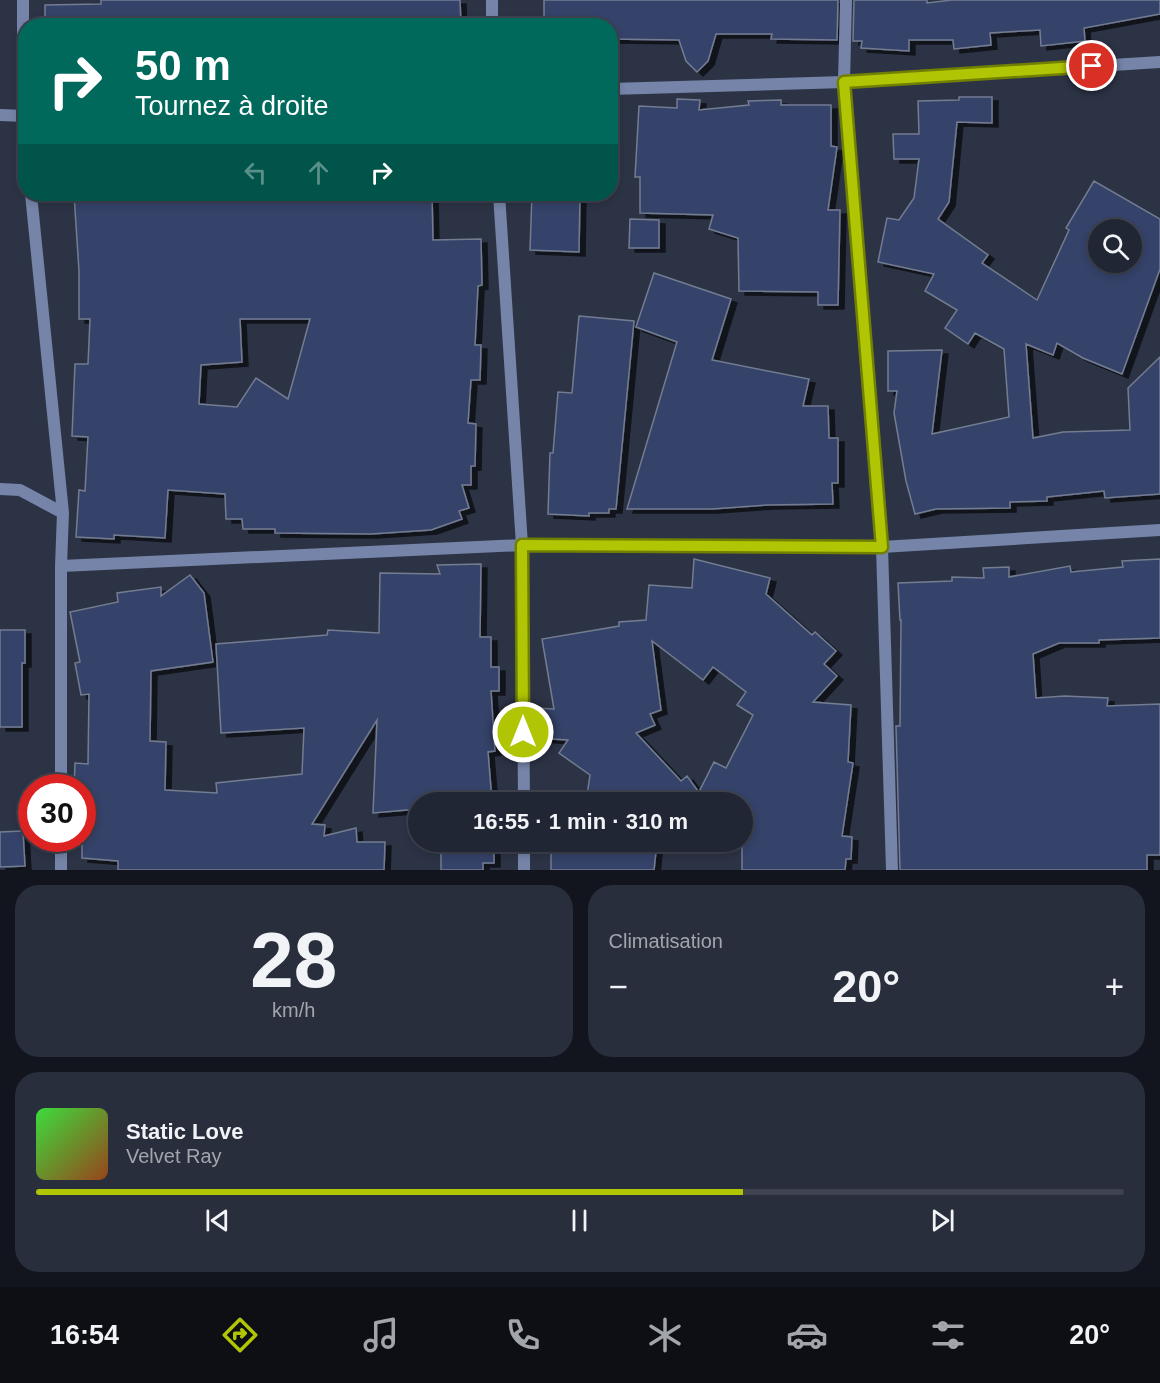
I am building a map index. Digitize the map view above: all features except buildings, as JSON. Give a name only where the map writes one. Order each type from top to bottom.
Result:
[{"type":"street","points":[[23,0],[23,18]]},
{"type":"street","points":[[492,0],[492,18]]},
{"type":"street","points":[[846,0],[844,82],[882,547],[892,870]]},
{"type":"street","points":[[618,89],[844,82],[1160,62]]},
{"type":"street","points":[[0,115],[18,116]]},
{"type":"street","points":[[32,201],[63,513],[61,774]]},
{"type":"street","points":[[499,201],[522,545],[524,792]]},
{"type":"street","points":[[0,489],[20,490],[63,513]]},
{"type":"street","points":[[61,566],[522,545],[882,547],[1160,530]]},
{"type":"street","points":[[61,852],[61,870]]},
{"type":"street","points":[[524,852],[524,870]]},
{"type":"route","points":[[523,732],[522,545],[882,547],[844,82],[1092,66]]}]
